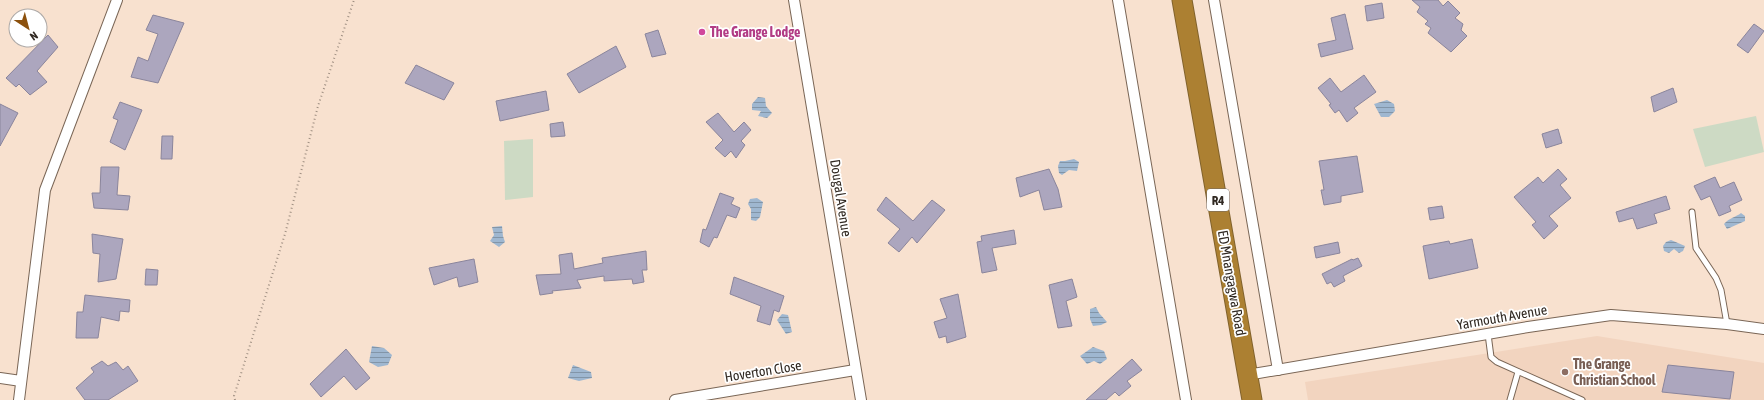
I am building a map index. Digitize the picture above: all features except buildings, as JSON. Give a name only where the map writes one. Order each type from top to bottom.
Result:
[{"type":"highway","name":"ED Mnangagwa Road","points":[[1182,0],[1252,400]]},
{"type":"street","points":[[19,400],[45,190],[117,0]]},
{"type":"street","name":"Dougal Avenue","points":[[794,0],[861,400]]},
{"type":"street","points":[[1118,0],[1186,400]]},
{"type":"street","points":[[1214,0],[1278,370]]},
{"type":"street","name":"Yarmouth Avenue","points":[[1247,375],[1578,318],[1611,315],[1728,324],[1764,329]]},
{"type":"street","name":"Hoverton Close","points":[[675,400],[856,370]]},
{"type":"street","points":[[0,378],[21,381]]},
{"type":"lane","points":[[1692,212],[1696,248],[1716,278],[1721,290],[1728,324]]},
{"type":"lane","points":[[1488,334],[1491,357],[1497,362],[1582,400]]},
{"type":"lane","points":[[1510,400],[1518,372]]},
{"type":"path","points":[[235,400],[234,396],[285,234],[318,106],[354,0]]},
{"type":"shaded area","name":"The Grange Christian School","points":[[1597,336],[1764,363],[1764,400],[1308,400],[1305,382]]},
{"type":"green space","points":[[1756,116],[1764,152],[1705,167],[1693,129]]},
{"type":"green space","points":[[533,139],[533,197],[505,200],[504,141]]},
{"type":"water","points":[[758,97],[765,98],[766,106],[772,113],[767,118],[758,116],[761,111],[752,110],[752,104]]},
{"type":"water","points":[[1387,100],[1394,104],[1395,111],[1389,117],[1381,117],[1374,104]]},
{"type":"water","points":[[1074,159],[1079,162],[1077,171],[1069,170],[1062,175],[1059,173],[1058,166],[1060,161]]},
{"type":"water","points":[[757,198],[763,202],[760,217],[756,221],[751,220],[751,209],[748,204],[750,199]]},
{"type":"water","points":[[1741,213],[1745,216],[1745,221],[1727,229],[1724,224]]},
{"type":"water","points":[[502,226],[505,242],[499,247],[490,241],[494,235],[492,227]]},
{"type":"water","points":[[1671,240],[1685,246],[1683,251],[1679,253],[1674,249],[1669,253],[1664,251],[1663,246],[1666,242]]},
{"type":"water","points":[[1096,307],[1107,322],[1101,325],[1093,326],[1090,319],[1090,309]]},
{"type":"water","points":[[782,314],[788,315],[792,332],[786,334],[777,320]]},
{"type":"water","points":[[372,346],[384,348],[392,355],[388,365],[378,367],[369,362]]},
{"type":"water","points":[[1093,347],[1104,351],[1107,359],[1100,364],[1094,361],[1087,364],[1080,356]]},
{"type":"water","points":[[573,365],[591,372],[592,378],[579,381],[568,378]]},
{"type":"place","name":"The Grange Lodge","points":[[702,32]]},
{"type":"place","name":"The Grange Christian School","points":[[1565,372]]}]
